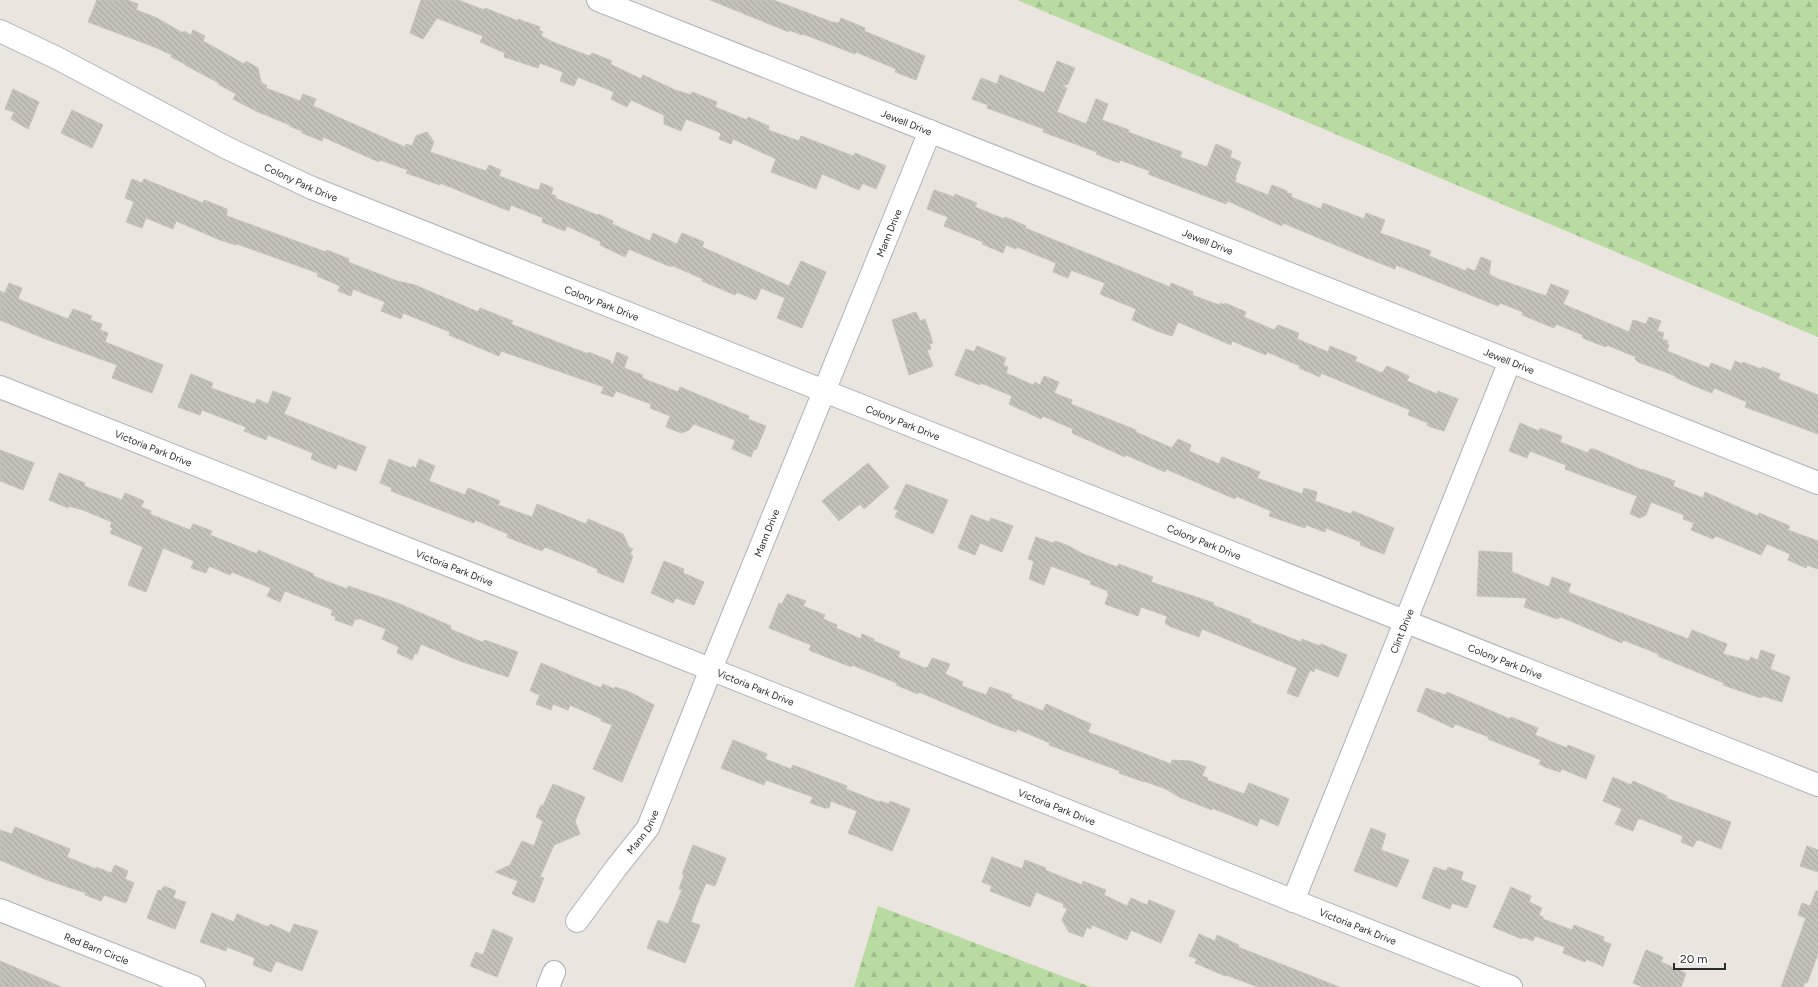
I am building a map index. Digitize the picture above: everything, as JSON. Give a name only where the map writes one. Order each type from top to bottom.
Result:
[{"type":"street","name":"Jewell Drive","points":[[598,0],[1818,483]]},
{"type":"street","name":"Colony Park Drive","points":[[0,31],[57,58],[227,148],[312,188],[1818,785]]},
{"type":"street","name":"Mann Drive","points":[[577,921],[648,828],[711,669],[930,131]]},
{"type":"street","name":"Clint Drive","points":[[1293,901],[1404,621],[1510,361]]},
{"type":"street","name":"Victoria Park Drive","points":[[0,387],[1511,987]]},
{"type":"street","name":"Red Barn Circle","points":[[0,910],[194,987]]},
{"type":"green space","points":[[1017,0],[1818,0],[1818,337]]},
{"type":"green space","points":[[878,906],[1091,987],[854,987]]},
{"type":"building","points":[[97,0],[127,0],[138,4],[136,10],[155,17],[183,33],[184,31],[191,35],[193,30],[205,36],[203,41],[244,64],[246,61],[258,68],[261,82],[267,86],[266,88],[300,101],[303,94],[316,99],[313,106],[405,147],[406,144],[412,146],[416,136],[427,132],[434,142],[430,152],[486,171],[489,165],[501,170],[499,176],[533,189],[539,190],[541,183],[553,188],[551,194],[556,196],[555,198],[597,215],[598,214],[613,221],[612,224],[650,241],[653,233],[677,244],[682,233],[704,242],[702,247],[789,286],[801,261],[826,272],[802,328],[777,318],[785,298],[761,288],[756,300],[739,293],[736,293],[735,295],[702,281],[703,279],[671,265],[671,267],[629,249],[625,257],[600,245],[601,242],[567,226],[565,231],[542,222],[543,218],[511,205],[509,211],[440,183],[440,185],[406,173],[408,170],[380,160],[379,162],[323,137],[322,141],[302,133],[302,131],[289,126],[290,125],[258,112],[233,99],[236,94],[171,57],[172,55],[88,22]]},
{"type":"building","points":[[421,0],[458,0],[484,10],[485,8],[518,21],[518,19],[540,27],[539,30],[543,32],[541,36],[553,42],[589,56],[592,53],[612,61],[610,64],[641,79],[643,75],[675,90],[691,95],[692,92],[717,102],[715,107],[747,120],[748,117],[769,126],[768,130],[799,141],[801,136],[853,156],[855,153],[886,166],[876,189],[862,184],[859,190],[822,174],[816,189],[771,172],[776,159],[733,139],[731,144],[719,139],[721,134],[719,132],[686,119],[681,131],[664,124],[664,115],[631,100],[627,107],[611,99],[614,92],[578,77],[574,86],[560,81],[563,72],[540,63],[538,68],[504,57],[505,53],[480,42],[483,36],[437,18],[423,39],[410,33]]},
{"type":"building","points":[[710,0],[773,0],[832,22],[839,23],[841,18],[865,28],[864,31],[925,56],[916,80],[895,72],[896,69],[856,52],[855,54],[803,34],[802,35],[789,30],[789,32]]},
{"type":"building","points":[[1057,61],[1075,68],[1068,84],[1062,86],[1067,88],[1057,112],[1086,124],[1096,99],[1108,104],[1102,120],[1129,130],[1128,132],[1182,152],[1180,157],[1207,167],[1216,144],[1232,151],[1230,157],[1241,162],[1235,182],[1268,195],[1272,185],[1292,194],[1291,197],[1321,209],[1323,203],[1364,219],[1366,213],[1385,220],[1380,233],[1431,251],[1429,256],[1466,271],[1467,268],[1475,271],[1481,257],[1491,261],[1489,274],[1498,279],[1546,296],[1551,284],[1569,291],[1563,304],[1629,332],[1633,320],[1646,324],[1649,317],[1661,321],[1657,331],[1664,333],[1662,339],[1668,341],[1667,344],[1669,345],[1667,351],[1709,368],[1711,363],[1731,371],[1735,361],[1742,364],[1743,362],[1761,369],[1762,367],[1780,374],[1778,379],[1818,395],[1818,434],[1745,407],[1747,402],[1714,388],[1712,393],[1692,385],[1675,377],[1676,376],[1638,362],[1635,359],[1636,357],[1607,345],[1606,347],[1585,339],[1582,337],[1583,335],[1556,324],[1554,328],[1522,315],[1523,312],[1500,303],[1498,306],[1396,265],[1395,269],[1369,259],[1283,223],[1282,226],[1228,201],[1226,204],[1148,174],[1150,171],[1120,160],[1119,163],[1096,154],[1097,152],[1043,132],[1044,129],[987,108],[988,105],[972,99],[981,78],[997,84],[1000,75],[1044,93]]},
{"type":"building","points":[[13,89],[39,102],[28,129],[11,119],[14,112],[5,109]]},
{"type":"building","points":[[72,110],[103,125],[92,148],[61,133]]},
{"type":"building","points":[[132,179],[142,183],[144,179],[203,203],[204,200],[227,209],[227,216],[326,252],[327,250],[349,259],[348,262],[397,281],[415,285],[478,312],[480,308],[513,321],[511,324],[588,354],[588,352],[611,361],[610,363],[613,364],[617,352],[628,357],[624,368],[643,375],[642,378],[678,392],[680,387],[749,416],[748,419],[766,426],[756,450],[754,449],[751,457],[732,449],[735,440],[694,424],[689,430],[681,433],[666,427],[670,416],[650,408],[651,404],[616,391],[613,397],[601,393],[604,387],[501,351],[499,356],[449,335],[450,332],[403,313],[401,319],[381,311],[385,302],[353,289],[351,296],[338,291],[340,286],[317,276],[318,273],[237,244],[236,245],[220,240],[176,221],[173,229],[146,218],[142,228],[126,222],[134,202],[125,198]]},
{"type":"building","points":[[934,190],[954,197],[955,194],[977,203],[975,207],[1004,219],[1005,217],[1026,226],[1025,228],[1170,287],[1171,283],[1193,292],[1192,295],[1219,305],[1220,303],[1225,305],[1225,303],[1246,312],[1244,317],[1274,330],[1278,325],[1299,333],[1297,339],[1328,352],[1330,346],[1357,357],[1355,361],[1382,373],[1387,366],[1409,376],[1407,381],[1437,394],[1438,391],[1458,399],[1444,431],[1431,427],[1427,425],[1428,423],[1408,415],[1410,410],[1321,373],[1320,377],[1299,368],[1300,366],[1267,352],[1266,355],[1232,341],[1231,345],[1178,322],[1172,336],[1157,331],[1132,320],[1136,309],[1100,294],[1105,283],[1071,270],[1068,278],[1053,272],[1056,263],[1017,247],[1016,249],[1006,245],[1003,253],[982,244],[983,242],[944,226],[948,217],[927,209]]},
{"type":"building","points":[[9,283],[22,288],[18,299],[68,319],[73,309],[92,316],[90,320],[102,324],[100,330],[108,333],[105,342],[163,365],[152,393],[112,378],[117,365],[43,338],[0,320],[0,291],[5,293]]},
{"type":"building","points":[[916,312],[920,321],[925,319],[933,343],[929,344],[931,349],[927,350],[933,366],[909,375],[892,320]]},
{"type":"building","points":[[977,346],[1006,358],[1003,365],[1008,367],[1006,373],[1033,385],[1035,382],[1040,385],[1044,376],[1059,382],[1054,393],[1072,400],[1071,404],[1136,430],[1136,432],[1172,448],[1178,439],[1191,445],[1189,451],[1219,464],[1222,457],[1260,472],[1257,478],[1302,494],[1304,488],[1317,492],[1315,501],[1351,514],[1353,511],[1394,528],[1384,554],[1360,545],[1361,542],[1326,528],[1325,532],[1306,525],[1305,528],[1269,516],[1271,511],[1236,496],[1235,499],[1166,469],[1165,472],[1126,455],[1125,457],[1072,433],[1073,429],[1043,416],[1041,419],[1009,404],[1012,396],[981,383],[980,385],[955,375],[966,349],[974,352]]},
{"type":"building","points":[[191,374],[213,383],[211,388],[255,404],[257,399],[268,404],[273,391],[291,398],[284,414],[366,447],[356,471],[338,464],[336,469],[311,459],[313,453],[268,435],[266,440],[244,431],[246,427],[202,410],[200,415],[178,407]]},
{"type":"building","points":[[1520,423],[1539,431],[1540,428],[1562,436],[1560,442],[1588,453],[1590,449],[1594,449],[1642,470],[1675,481],[1673,486],[1703,498],[1705,492],[1758,516],[1759,513],[1790,526],[1788,530],[1818,541],[1818,569],[1807,565],[1806,568],[1788,560],[1790,554],[1767,544],[1761,555],[1716,536],[1713,539],[1691,530],[1694,523],[1683,519],[1684,515],[1651,502],[1646,515],[1640,518],[1630,514],[1637,496],[1565,469],[1566,465],[1530,451],[1527,458],[1509,451]]},
{"type":"building","points":[[0,450],[34,463],[23,490],[0,481]]},
{"type":"building","points":[[389,459],[411,468],[412,466],[416,468],[419,459],[435,466],[429,481],[465,495],[468,488],[500,501],[498,505],[532,517],[537,504],[586,524],[588,519],[623,534],[629,547],[633,549],[630,554],[633,556],[623,583],[597,572],[598,569],[545,547],[542,551],[507,537],[508,534],[475,520],[474,523],[391,491],[392,488],[380,483]]},
{"type":"building","points":[[868,463],[889,487],[864,509],[860,504],[839,521],[822,501]]},
{"type":"building","points":[[59,473],[85,483],[84,486],[122,500],[125,493],[144,501],[141,507],[151,511],[150,514],[190,530],[193,524],[212,531],[210,535],[257,554],[258,550],[314,574],[313,576],[347,589],[348,586],[395,602],[451,626],[450,629],[482,642],[485,640],[518,652],[508,677],[460,661],[421,644],[417,654],[415,653],[412,660],[397,653],[399,647],[382,639],[386,629],[358,618],[358,620],[355,619],[352,626],[335,620],[336,617],[331,615],[333,610],[285,591],[280,602],[267,596],[271,588],[232,572],[230,575],[209,566],[206,573],[191,568],[194,561],[163,548],[146,592],[128,585],[143,547],[110,533],[113,528],[110,527],[112,522],[83,510],[69,506],[68,508],[49,500]]},
{"type":"building","points":[[906,484],[948,500],[933,534],[895,517],[898,510],[894,509]]},
{"type":"building","points":[[971,515],[989,522],[991,518],[1013,526],[1002,552],[980,543],[975,555],[958,548]]},
{"type":"building","points":[[1036,537],[1053,543],[1055,541],[1069,546],[1081,553],[1117,567],[1119,564],[1153,577],[1151,582],[1214,603],[1213,605],[1251,620],[1250,622],[1301,642],[1302,639],[1320,646],[1321,644],[1347,655],[1338,677],[1315,668],[1314,672],[1310,670],[1298,697],[1287,693],[1297,668],[1202,629],[1199,637],[1169,626],[1165,623],[1167,616],[1141,607],[1138,616],[1105,604],[1109,593],[1107,593],[1108,591],[1090,584],[1091,581],[1051,566],[1044,585],[1029,579],[1034,561],[1028,559]]},
{"type":"building","points":[[1479,551],[1512,553],[1512,572],[1549,587],[1552,577],[1571,584],[1568,590],[1570,593],[1688,639],[1692,630],[1727,644],[1723,654],[1749,661],[1751,657],[1758,660],[1761,650],[1775,655],[1770,669],[1790,677],[1782,702],[1763,696],[1761,698],[1723,685],[1724,683],[1658,656],[1659,654],[1623,640],[1622,643],[1561,617],[1557,619],[1524,607],[1527,598],[1477,596]]},
{"type":"building","points":[[664,561],[684,569],[683,573],[704,582],[694,605],[676,598],[673,603],[651,593]]},
{"type":"building","points":[[787,594],[806,601],[803,606],[825,615],[823,619],[837,625],[836,628],[861,639],[862,634],[874,639],[874,641],[900,652],[898,657],[925,668],[928,667],[932,658],[950,664],[945,674],[963,682],[962,686],[986,695],[990,687],[1012,695],[1011,698],[1043,711],[1046,704],[1091,724],[1088,732],[1171,764],[1172,760],[1190,761],[1206,767],[1202,776],[1208,778],[1207,780],[1244,794],[1249,783],[1289,799],[1278,826],[1260,818],[1257,826],[1212,808],[1212,810],[1179,797],[1166,789],[1119,773],[1120,771],[1049,745],[1050,743],[1017,729],[1016,732],[998,726],[919,692],[918,694],[896,685],[897,683],[809,650],[811,645],[769,628],[779,603],[782,604]]},
{"type":"building","points":[[541,663],[601,688],[603,684],[614,689],[615,687],[630,692],[654,705],[622,782],[593,769],[612,725],[570,705],[568,710],[553,704],[551,710],[536,704],[540,695],[530,691]]},
{"type":"building","points":[[1426,688],[1445,695],[1447,692],[1510,719],[1511,717],[1538,728],[1535,735],[1567,748],[1568,745],[1595,756],[1586,779],[1562,769],[1560,772],[1545,767],[1539,764],[1541,760],[1488,739],[1489,737],[1455,724],[1453,728],[1417,711]]},
{"type":"building","points":[[733,740],[767,754],[765,759],[791,769],[793,765],[847,786],[846,789],[879,802],[889,804],[890,801],[910,809],[892,851],[848,833],[857,811],[831,801],[829,808],[825,808],[810,803],[813,797],[766,780],[764,785],[721,768]]},
{"type":"building","points":[[1613,777],[1631,785],[1633,781],[1667,796],[1666,798],[1731,822],[1721,849],[1699,840],[1696,841],[1693,847],[1681,842],[1683,836],[1641,819],[1638,819],[1633,831],[1615,824],[1622,809],[1603,801]]},
{"type":"building","points":[[553,784],[585,797],[575,821],[580,834],[554,845],[540,877],[544,878],[534,903],[512,894],[518,881],[495,872],[510,865],[522,841],[534,846],[543,821],[536,817]]},
{"type":"building","points":[[15,827],[70,849],[67,857],[96,869],[96,867],[111,873],[115,865],[128,871],[125,879],[134,883],[126,903],[104,895],[101,901],[85,895],[86,893],[47,880],[0,860],[0,830],[12,834]]},
{"type":"building","points":[[1371,828],[1386,834],[1381,850],[1409,860],[1397,887],[1354,871]]},
{"type":"building","points":[[693,845],[726,858],[715,886],[706,883],[696,907],[691,922],[700,925],[685,963],[647,948],[658,920],[668,924],[682,890],[679,889],[684,875],[682,874]]},
{"type":"building","points":[[1807,846],[1818,850],[1818,872],[1800,866]]},
{"type":"building","points":[[992,857],[1022,869],[1025,860],[1082,885],[1083,881],[1106,890],[1104,895],[1127,906],[1131,898],[1147,905],[1149,900],[1175,911],[1161,943],[1131,930],[1127,940],[1092,925],[1091,929],[1087,927],[1083,937],[1069,932],[1062,920],[1067,909],[1063,907],[1064,904],[1036,892],[1030,907],[990,891],[992,886],[982,882]]},
{"type":"building","points":[[1434,867],[1446,871],[1448,867],[1463,872],[1461,880],[1476,886],[1467,908],[1452,903],[1450,909],[1422,898]]},
{"type":"building","points":[[164,886],[176,891],[173,898],[186,902],[175,929],[147,918],[158,890],[161,891]]},
{"type":"building","points":[[1511,887],[1531,896],[1529,902],[1542,908],[1539,915],[1543,917],[1543,919],[1572,930],[1574,925],[1604,937],[1603,941],[1611,944],[1603,966],[1586,959],[1585,962],[1563,953],[1565,947],[1535,936],[1533,941],[1523,937],[1522,939],[1493,927]]},
{"type":"building","points":[[1816,891],[1818,891],[1818,954],[1807,983],[1805,982],[1803,987],[1781,987],[1806,918],[1798,915],[1802,903],[1810,906]]},
{"type":"building","points":[[212,913],[234,922],[237,914],[268,927],[270,924],[290,933],[294,924],[318,931],[302,971],[276,961],[271,972],[253,965],[255,958],[227,947],[226,951],[200,942]]},
{"type":"building","points":[[493,929],[513,938],[497,977],[470,966],[476,952],[483,955]]},
{"type":"building","points":[[1199,934],[1215,941],[1217,935],[1239,945],[1238,947],[1339,987],[1258,987],[1226,975],[1225,976],[1195,963],[1197,959],[1189,956]]},
{"type":"building","points":[[1646,950],[1663,957],[1661,962],[1686,973],[1681,987],[1643,987],[1633,983]]},
{"type":"building","points":[[0,961],[61,987],[0,987]]}]
